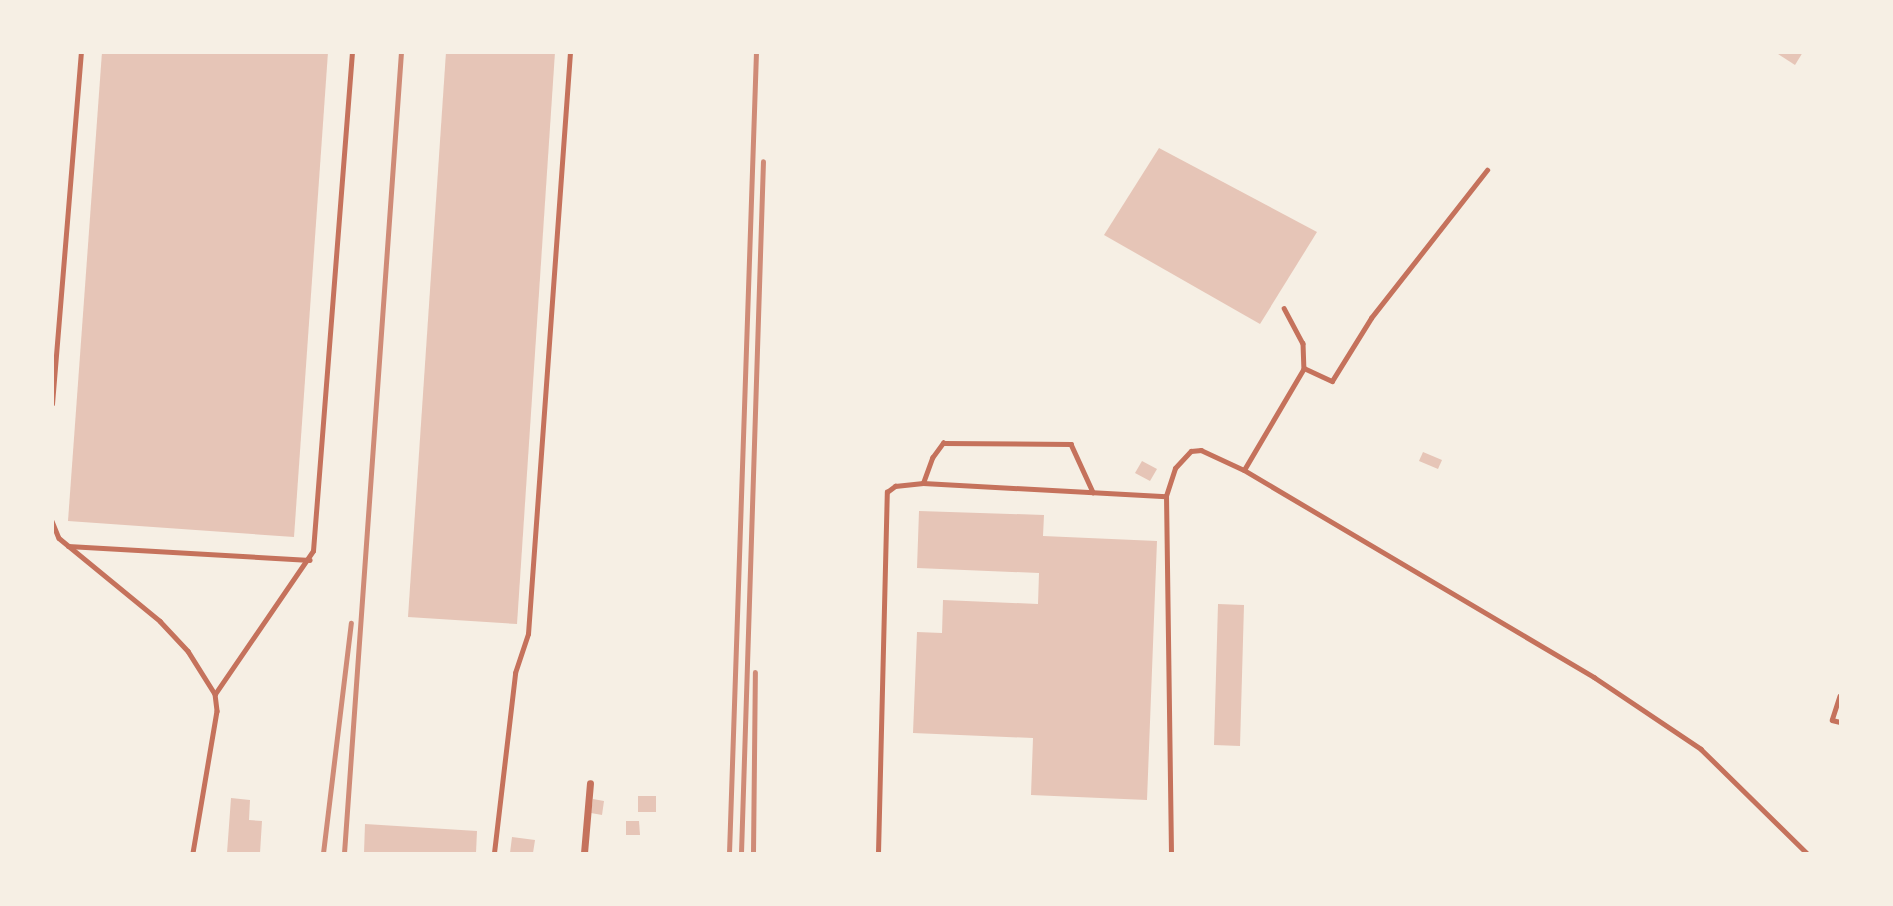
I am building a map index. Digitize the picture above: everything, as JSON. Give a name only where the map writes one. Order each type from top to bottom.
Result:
[{"type":"street","points":[[584,853],[590,783]]},
{"type":"lane","points":[[52,404],[81,52]]},
{"type":"lane","points":[[215,694],[310,560],[352,52]]},
{"type":"lane","points":[[494,853],[515,673],[528,634],[570,52]]},
{"type":"lane","points":[[1304,368],[1332,381],[1371,318],[1487,170]]},
{"type":"lane","points":[[1244,470],[1304,368],[1303,343],[1284,309]]},
{"type":"lane","points":[[923,483],[943,443],[1071,444],[1093,492]]},
{"type":"lane","points":[[1171,853],[1166,496],[1175,468],[1191,451],[1201,450],[1244,470],[1594,677],[1701,749],[1807,853]]},
{"type":"lane","points":[[878,853],[883,501],[895,486],[923,483],[1166,496]]},
{"type":"lane","points":[[52,521],[68,546],[160,621],[204,672],[215,694],[217,711],[193,853]]},
{"type":"lane","points":[[68,546],[310,560]]},
{"type":"lane","points":[[1840,696],[1832,720],[1840,722]]},
{"type":"building","points":[[102,52],[328,52],[294,537],[68,521]]},
{"type":"building","points":[[446,52],[555,52],[517,624],[408,617]]},
{"type":"building","points":[[1775,52],[1803,52],[1795,65]]},
{"type":"building","points":[[1159,148],[1317,232],[1260,324],[1104,235]]},
{"type":"building","points":[[1423,452],[1442,460],[1438,469],[1419,461]]},
{"type":"building","points":[[1142,461],[1157,469],[1150,481],[1135,473]]},
{"type":"building","points":[[919,511],[1044,515],[1043,536],[1157,541],[1147,800],[1031,795],[1033,738],[913,733],[917,632],[942,633],[943,600],[1038,604],[1039,573],[917,568]]},
{"type":"building","points":[[1218,604],[1244,605],[1240,746],[1214,745]]},
{"type":"building","points":[[638,796],[656,796],[656,812],[638,812]]},
{"type":"building","points":[[231,798],[250,800],[249,820],[262,821],[260,853],[227,853]]},
{"type":"building","points":[[593,799],[604,801],[602,815],[591,813]]},
{"type":"building","points":[[626,821],[639,821],[640,835],[626,835]]},
{"type":"building","points":[[365,824],[477,831],[476,853],[364,853]]},
{"type":"building","points":[[512,837],[535,840],[533,853],[510,853]]},
{"type":"railway","points":[[344,853],[401,52]]},
{"type":"railway","points":[[729,853],[756,52]]},
{"type":"railway","points":[[741,853],[763,161]]},
{"type":"railway","points":[[323,853],[351,623]]},
{"type":"railway","points":[[753,853],[755,672]]}]
